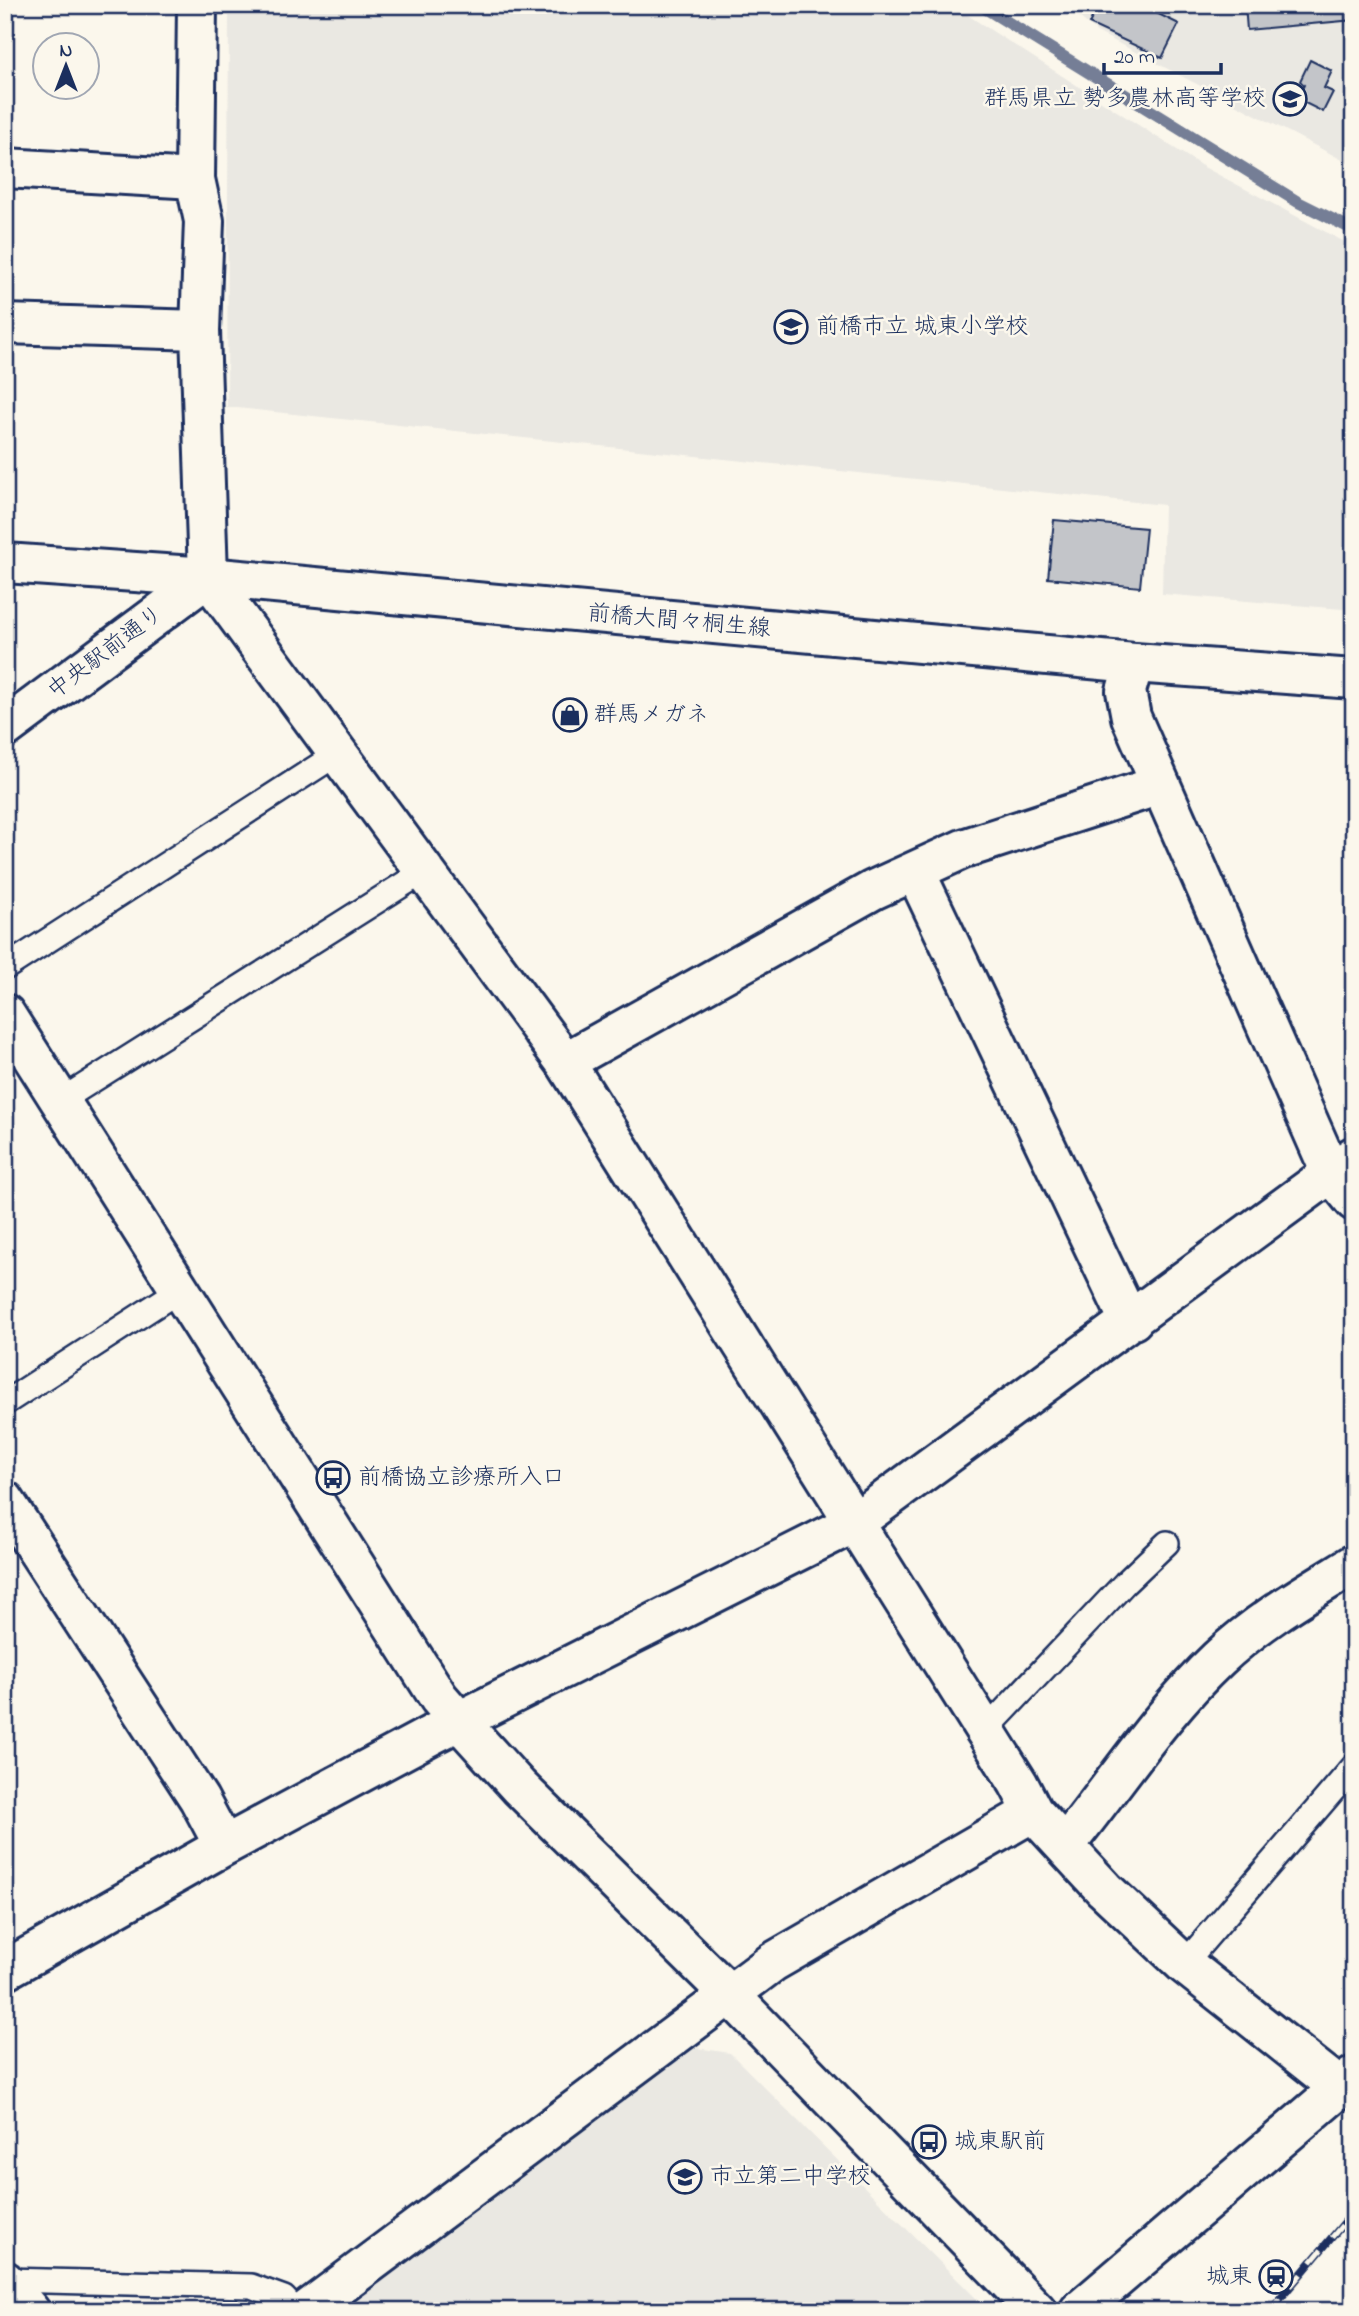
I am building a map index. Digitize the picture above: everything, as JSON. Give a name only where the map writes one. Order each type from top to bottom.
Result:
[{"type":"street","points":[[197,5],[195,179],[204,221],[200,330],[208,577],[565,1062],[985,1731],[1033,1812],[1104,1889],[1184,1964],[1349,2087],[1079,2311]]},
{"type":"street","points":[[5,168],[195,179]]},
{"type":"street","points":[[5,324],[200,330]]},
{"type":"street","name":"前橋大間々桐生線","points":[[5,563],[208,577],[1134,663],[1354,679]]},
{"type":"street","name":"中央駅前通り","points":[[5,728],[208,577]]},
{"type":"street","points":[[5,1970],[224,1846],[459,1721],[854,1523],[1133,1320],[1346,1177],[1130,717],[1126,691],[1134,663]]},
{"type":"street","points":[[565,1062],[873,890],[963,849],[1160,785]]},
{"type":"street","points":[[915,871],[1124,1310],[1133,1320]]},
{"type":"street","points":[[5,1014],[178,1291],[439,1698],[519,1787],[728,1993],[1037,2311]]},
{"type":"street","points":[[5,1501],[199,1799],[224,1846]]},
{"type":"street","points":[[1063,1843],[1075,1833],[1193,1685],[1218,1658],[1278,1612],[1354,1564]]},
{"type":"street","points":[[306,2311],[728,1993],[774,1962],[1033,1812]]},
{"type":"street","points":[[5,2280],[30,2311]]},
{"type":"lane","points":[[5,968],[337,754]]},
{"type":"lane","points":[[60,1101],[426,870]]},
{"type":"lane","points":[[5,1402],[178,1291]]},
{"type":"lane","points":[[985,1731],[1125,1583],[1167,1543]]},
{"type":"lane","points":[[1184,1964],[1354,1766]]},
{"type":"lane","points":[[5,2280],[251,2286],[284,2298],[296,2311]]},
{"type":"shaded area","name":"前橋市立 城東小学校","points":[[229,5],[952,5],[1202,166],[1354,247],[1354,610],[1162,594],[1164,505],[227,407]]},
{"type":"shaded area","name":"群馬県立 勢多農林高等学校","points":[[1065,5],[1354,5],[1354,166],[1097,32]]},
{"type":"shaded area","name":"市立第二中学校","points":[[690,2047],[730,2053],[989,2311],[337,2311]]},
{"type":"building","points":[[1098,5],[1121,5],[1133,11],[1135,5],[1140,5],[1179,24],[1162,58],[1089,24]]},
{"type":"building","points":[[1245,5],[1354,5],[1354,20],[1247,30]]},
{"type":"building","points":[[1310,60],[1332,71],[1324,88],[1333,92],[1323,112],[1297,99],[1304,85],[1300,81]]},
{"type":"building","points":[[1054,520],[1146,528],[1140,587],[1048,578]]},
{"type":"waterway","points":[[980,5],[1298,202],[1354,230]]},
{"type":"railway","points":[[1270,2311],[1354,2211]]},
{"type":"place","name":"群馬県立 勢多農林高等学校","points":[[1290,99]]},
{"type":"place","name":"前橋市立 城東小学校","points":[[791,327]]},
{"type":"place","name":"群馬メガネ","points":[[570,715]]},
{"type":"place","name":"前橋協立診療所入口","points":[[333,1478]]},
{"type":"place","name":"城東駅前","points":[[929,2142]]},
{"type":"place","name":"市立第二中学校","points":[[685,2177]]},
{"type":"place","name":"城東","points":[[1276,2277]]}]
